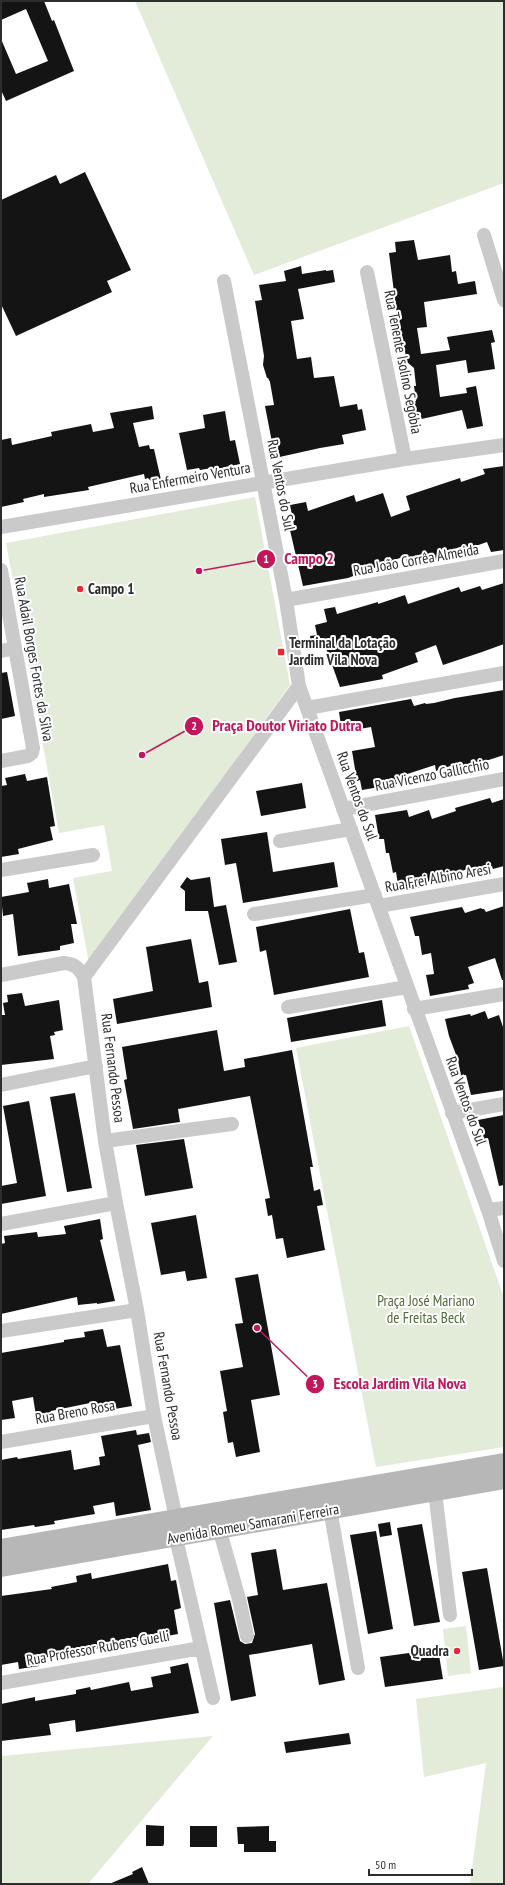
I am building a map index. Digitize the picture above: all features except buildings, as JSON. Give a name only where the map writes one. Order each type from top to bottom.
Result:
[{"type":"street","points":[[484,236],[504,300]]},
{"type":"street","name":"Rua Tenente Isolino Segóbia","points":[[367,272],[405,459]]},
{"type":"street","name":"Rua Ventos do Sul","points":[[224,281],[286,600],[299,686],[377,901],[414,1009],[488,1210],[504,1261]]},
{"type":"street","name":"Rua Enfermeiro Ventura","points":[[1,528],[405,459],[504,445]]},
{"type":"street","name":"Rua João Corrêa Almeida","points":[[286,600],[504,561]]},
{"type":"street","name":"Rua Adail Borges Fortes da Silva","points":[[1,570],[33,748],[32,753],[28,756],[1,761]]},
{"type":"street","points":[[1,651],[15,648]]},
{"type":"street","points":[[307,708],[504,673]]},
{"type":"street","points":[[1,975],[69,963],[80,969],[84,977],[299,686]]},
{"type":"street","name":"Rua Vicenzo Gallicchio","points":[[343,809],[504,779]]},
{"type":"street","points":[[280,841],[351,829]]},
{"type":"street","points":[[1,870],[93,855]]},
{"type":"street","name":"Rua Frei Albino Aresi","points":[[254,914],[377,901],[504,884]]},
{"type":"street","name":"Rua Fernando Pessoa","points":[[84,977],[105,1141],[116,1204],[137,1310],[154,1416],[201,1648],[213,1698]]},
{"type":"street","points":[[288,1007],[407,987]]},
{"type":"street","points":[[414,1009],[504,994]]},
{"type":"street","points":[[1,1085],[96,1066]]},
{"type":"street","points":[[452,1113],[504,1104]]},
{"type":"street","points":[[105,1141],[232,1124]]},
{"type":"street","points":[[1,1224],[116,1204]]},
{"type":"street","points":[[488,1210],[504,1208]]},
{"type":"street","points":[[1,1331],[137,1310]]},
{"type":"street","name":"Rua Breno Rosa","points":[[1,1442],[154,1416]]},
{"type":"street","name":"Avenida Romeu Samarani Ferreira","points":[[176,1528],[219,1528],[291,1507],[330,1509],[435,1492],[457,1480],[504,1463]]},
{"type":"street","name":"Avenida Romeu Samarani Ferreira","points":[[1,1567],[68,1547],[291,1507],[457,1480],[504,1479]]},
{"type":"street","points":[[435,1492],[450,1615]]},
{"type":"street","points":[[330,1509],[358,1668]]},
{"type":"street","points":[[219,1528],[239,1599],[247,1636]]},
{"type":"street","name":"Avenida Romeu Samarani Ferreira","points":[[1,1549],[68,1547]]},
{"type":"street","name":"Rua Professor Rubens Guelli","points":[[1,1683],[201,1648]]},
{"type":"green space","points":[[135,1],[504,1],[504,183],[254,275]]},
{"type":"green space","points":[[255,497],[290,685],[89,963],[73,878],[112,871],[104,825],[59,833],[6,543]]},
{"type":"green space","name":"Praça José Mariano de Freitas Beck","points":[[409,1026],[504,1298],[504,1447],[376,1467],[296,1048]]},
{"type":"green space","name":"Quadra","points":[[466,1626],[471,1673],[448,1676],[443,1629]]},
{"type":"green space","points":[[504,1687],[504,1884],[470,1884],[486,1763],[424,1777],[416,1699]]},
{"type":"green space","points":[[213,1736],[88,1884],[1,1884],[1,1756]]},
{"type":"place","name":"Campo 2","points":[[199,571]]},
{"type":"place","name":"Campo 1","points":[[80,589]]},
{"type":"place","name":"Terminal da Lotação Jardim Vila Nova","points":[[281,652]]},
{"type":"place","name":"Praça Doutor Viriato Dutra","points":[[142,755]]},
{"type":"place","name":"Escola Jardim Vila Nova","points":[[257,1328]]},
{"type":"place","name":"Quadra","points":[[457,1651]]}]
